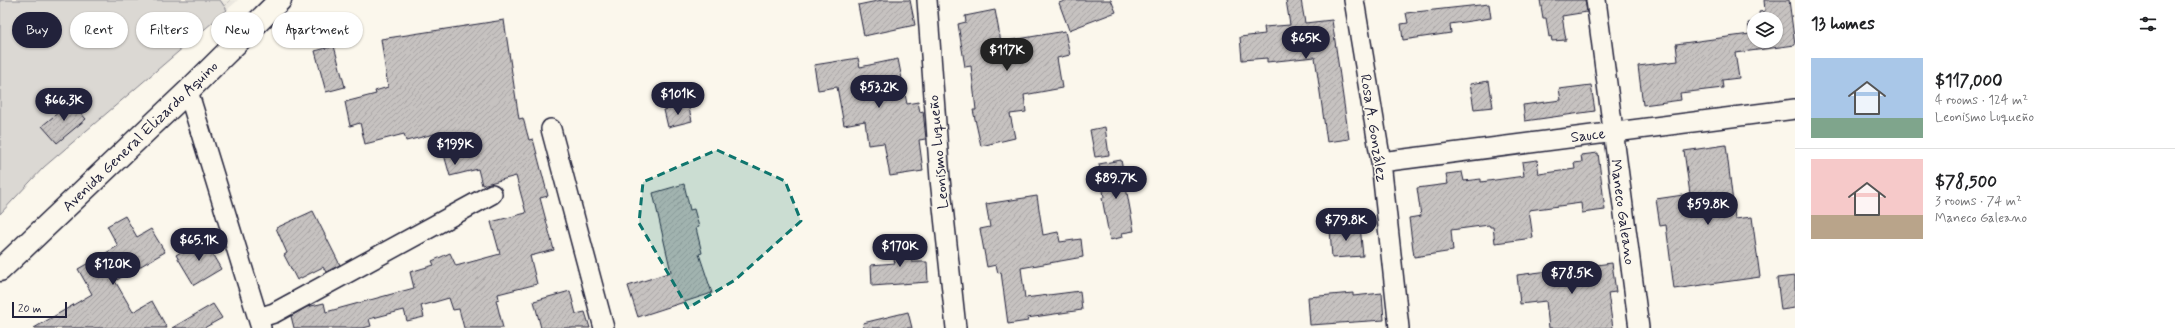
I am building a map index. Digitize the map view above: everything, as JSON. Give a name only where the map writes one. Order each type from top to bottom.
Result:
[{"type":"main road","name":"Avenida General Elizardo Aquino","points":[[0,270],[188,91],[280,0]]},
{"type":"street","name":"Leonismo Luqueño","points":[[927,0],[940,178],[956,328]]},
{"type":"street","name":"Rosa A. González","points":[[1354,0],[1381,162],[1399,328]]},
{"type":"street","name":"Maneco Galeano","points":[[1596,0],[1639,328]]},
{"type":"street","points":[[188,91],[260,323],[274,313],[492,194]]},
{"type":"street","name":"Sauce","points":[[1381,162],[1612,131],[1795,109]]},
{"type":"street","points":[[551,129],[604,328]]},
{"type":"highlighted area","points":[[717,150],[785,181],[801,221],[735,280],[688,308],[639,223],[643,182]]},
{"type":"shaded area","points":[[0,0],[220,0],[227,10],[225,12],[211,12],[211,24],[203,31],[203,12],[136,12],[136,48],[183,48],[44,167],[0,214]]},
{"type":"shaded area","points":[[220,0],[238,0],[227,10]]},
{"type":"building","points":[[882,0],[910,0],[915,25],[864,36],[858,5]]},
{"type":"building","points":[[1067,0],[1111,0],[1116,12],[1069,30],[1059,3]]},
{"type":"building","points":[[1286,0],[1301,0],[1305,23],[1332,20],[1349,139],[1327,142],[1315,57],[1267,62],[1267,58],[1242,60],[1240,37],[1265,34],[1264,27],[1290,25]]},
{"type":"building","points":[[1540,0],[1585,0],[1587,12],[1562,16],[1566,40],[1552,41],[1551,36],[1549,37],[1546,18],[1543,18]]},
{"type":"building","points":[[1764,0],[1789,0],[1795,45],[1783,47],[1783,12],[1759,12],[1765,11]]},
{"type":"building","points":[[1489,4],[1491,18],[1450,24],[1451,33],[1403,40],[1401,24],[1408,23],[1406,13]]},
{"type":"building","points":[[995,10],[1001,42],[1065,31],[1070,55],[1057,58],[1062,88],[1024,95],[1026,112],[1010,114],[1015,138],[981,146],[973,110],[976,110],[971,66],[965,67],[958,24],[966,22],[965,16]]},
{"type":"building","points":[[504,20],[519,119],[523,118],[529,140],[533,139],[548,196],[540,198],[554,250],[530,256],[537,284],[498,294],[499,299],[496,300],[503,328],[464,328],[459,309],[453,310],[449,298],[421,306],[424,317],[407,321],[404,310],[369,319],[371,326],[363,328],[294,328],[291,316],[307,307],[324,303],[326,312],[414,288],[410,272],[434,265],[432,261],[450,253],[456,266],[500,254],[491,222],[526,213],[516,176],[482,185],[478,169],[450,176],[438,133],[406,141],[404,134],[365,144],[360,123],[350,126],[345,102],[376,94],[375,91],[388,87],[381,39]]},
{"type":"building","points":[[1747,34],[1747,48],[1772,48],[1735,53],[1739,78],[1722,80],[1723,88],[1680,93],[1681,100],[1643,105],[1638,66],[1678,61],[1676,44]]},
{"type":"building","points":[[326,48],[335,48],[345,87],[326,92],[315,51]]},
{"type":"building","points":[[858,58],[860,67],[898,59],[907,104],[918,102],[920,112],[923,111],[926,139],[919,140],[923,171],[890,176],[884,143],[868,145],[865,121],[844,125],[837,87],[818,90],[814,65]]},
{"type":"building","points":[[1489,81],[1493,107],[1474,109],[1470,84]]},
{"type":"building","points":[[1591,85],[1595,111],[1525,121],[1523,105],[1561,100],[1559,89]]},
{"type":"building","points":[[71,102],[86,119],[57,143],[42,126]]},
{"type":"building","points":[[688,104],[692,121],[668,127],[664,110]]},
{"type":"building","points":[[1105,127],[1109,155],[1095,157],[1090,130]]},
{"type":"building","points":[[1726,145],[1735,219],[1752,217],[1760,277],[1674,289],[1666,225],[1660,226],[1656,199],[1690,194],[1684,151]]},
{"type":"building","points":[[1598,153],[1605,210],[1582,213],[1581,203],[1529,210],[1533,238],[1495,243],[1493,227],[1490,227],[1489,225],[1451,230],[1453,251],[1414,257],[1409,218],[1421,216],[1417,188],[1448,184],[1446,174],[1462,172],[1464,181],[1481,179],[1481,182],[1524,176],[1522,162],[1537,160],[1539,174],[1575,169],[1574,163],[1582,162],[1581,155]]},
{"type":"building","points":[[1121,160],[1134,231],[1122,233],[1123,237],[1110,240],[1102,198],[1104,197],[1099,164]]},
{"type":"building","points":[[684,184],[690,210],[694,209],[699,227],[696,228],[702,253],[699,254],[712,293],[638,317],[628,286],[671,272],[653,193]]},
{"type":"building","points":[[1037,196],[1043,235],[1058,232],[1060,242],[1081,239],[1083,257],[1021,268],[1025,298],[1080,291],[1082,310],[1027,318],[1028,321],[1008,324],[1001,272],[998,273],[996,265],[987,267],[980,229],[990,227],[986,204]]},
{"type":"building","points":[[313,211],[340,265],[326,272],[323,267],[297,280],[284,255],[287,253],[276,228]]},
{"type":"building","points":[[125,216],[137,237],[151,229],[165,252],[115,281],[133,312],[152,301],[167,328],[34,328],[92,294],[78,269],[118,246],[107,226]]},
{"type":"building","points":[[1360,226],[1363,256],[1332,258],[1330,229]]},
{"type":"building","points":[[203,238],[221,269],[194,285],[176,255]]},
{"type":"building","points":[[905,238],[912,262],[927,262],[928,282],[872,286],[871,265],[895,263],[889,243]]},
{"type":"building","points":[[1612,263],[1616,292],[1608,293],[1613,328],[1549,328],[1546,301],[1520,304],[1517,275]]},
{"type":"building","points":[[1795,276],[1795,308],[1781,310],[1777,278]]},
{"type":"building","points":[[570,291],[576,314],[585,312],[590,328],[541,328],[534,301]]},
{"type":"building","points":[[1353,293],[1353,296],[1382,293],[1384,320],[1310,325],[1308,297]]},
{"type":"building","points":[[213,304],[222,318],[204,328],[172,328]]},
{"type":"building","points":[[908,312],[912,328],[864,328],[863,323]]}]
